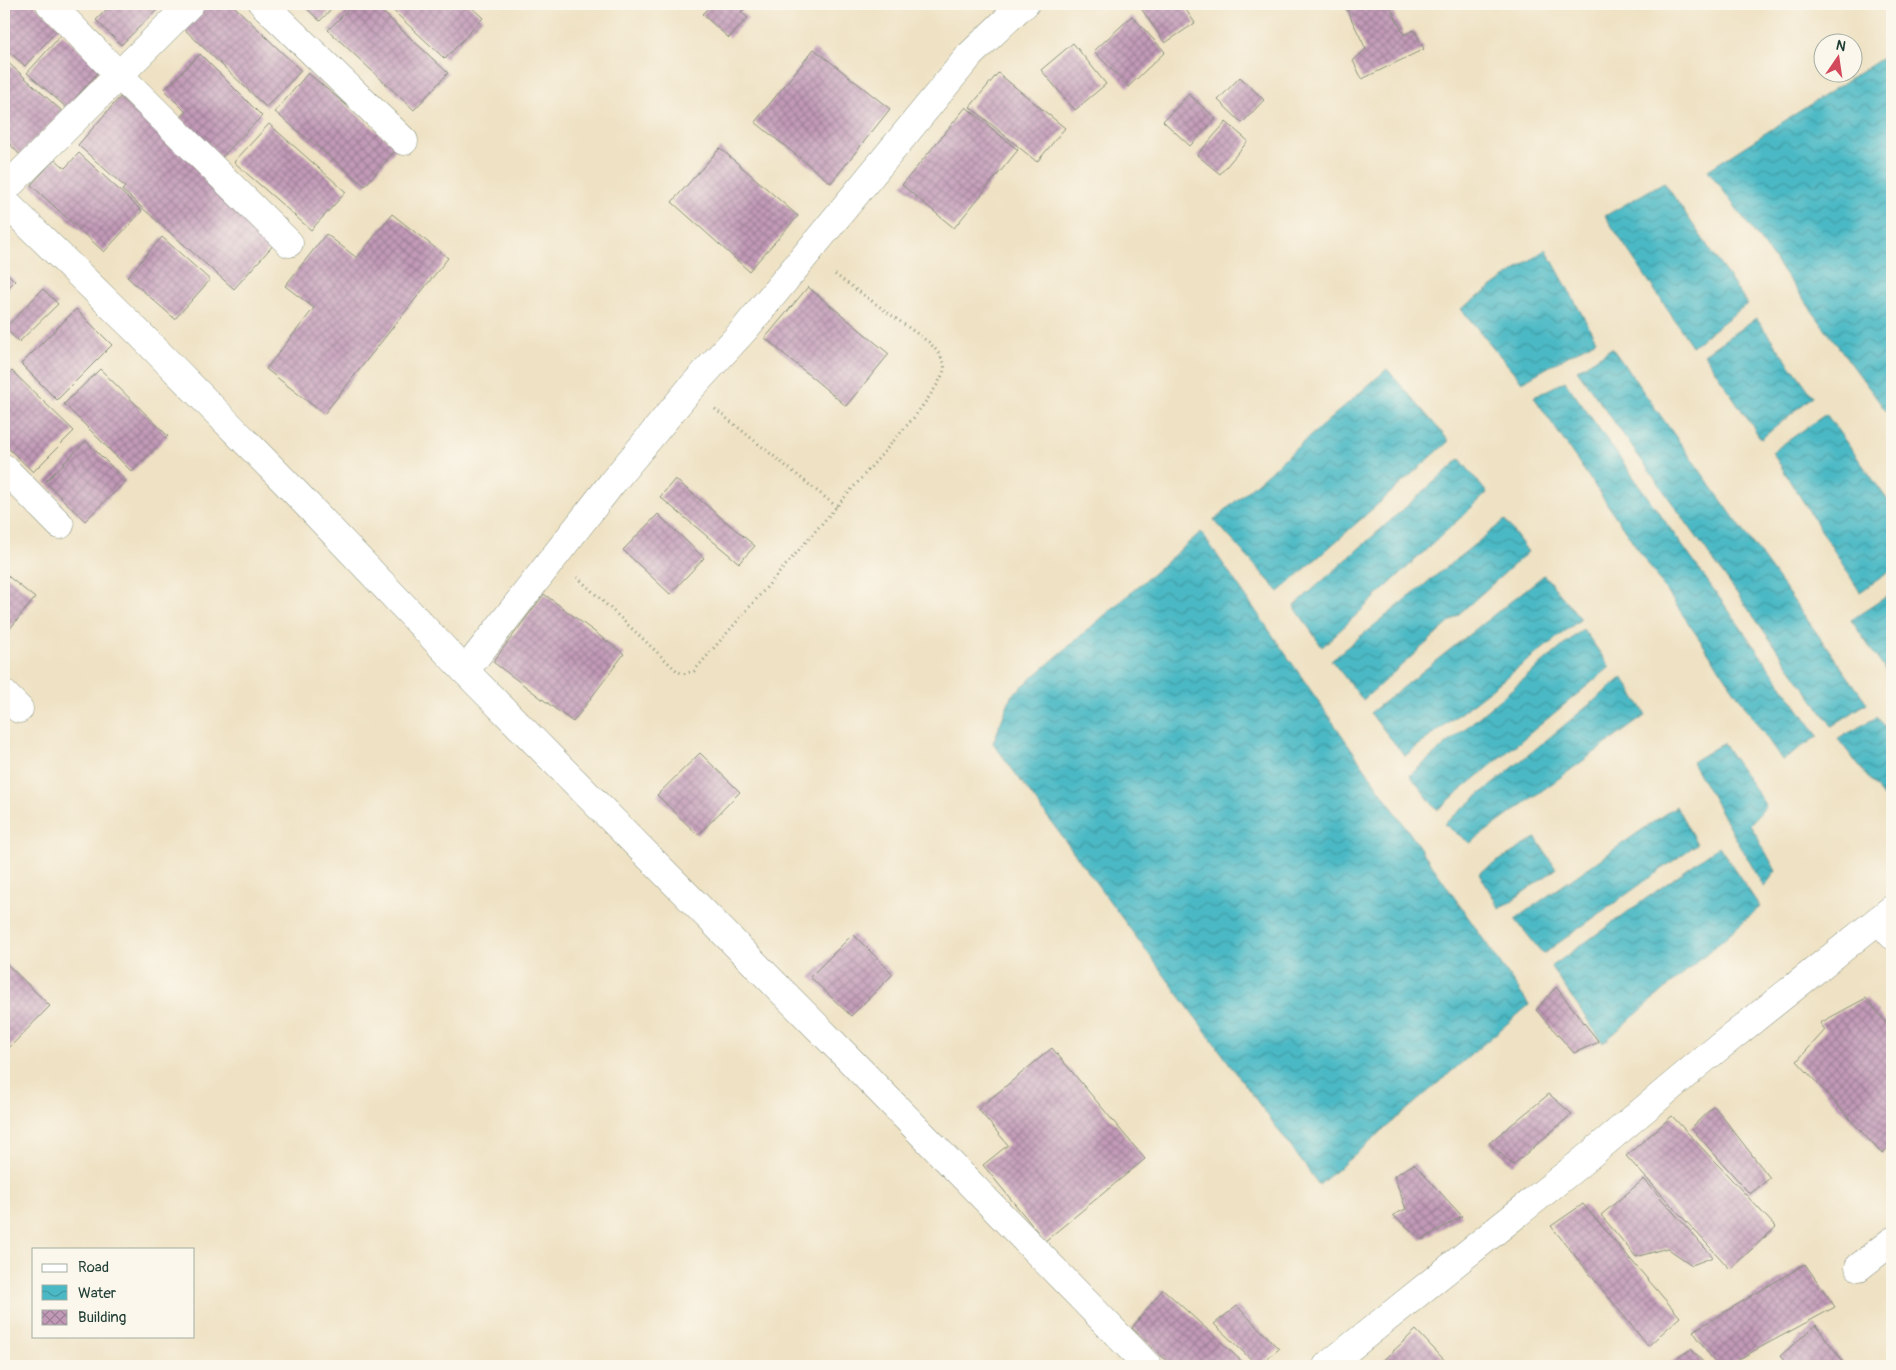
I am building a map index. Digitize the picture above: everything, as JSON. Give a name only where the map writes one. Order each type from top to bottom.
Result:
[{"type":"main road","points":[[50,4],[289,243]]},
{"type":"main road","points":[[4,190],[190,4]]},
{"type":"main road","points":[[263,4],[404,141]]},
{"type":"main road","points":[[465,671],[612,483],[690,388],[744,330],[970,55],[1025,4]]},
{"type":"main road","points":[[4,201],[140,334],[290,487],[465,671],[847,1057],[1148,1366]]},
{"type":"main road","points":[[4,468],[60,525]]},
{"type":"main road","points":[[1327,1366],[1578,1165],[1703,1060],[1888,921]]},
{"type":"main road","points":[[1860,1267],[1892,1241]]},
{"type":"path","points":[[556,557],[677,671],[682,674],[690,673],[701,665],[719,640],[916,415],[941,378],[944,365],[941,356],[930,343],[806,253]]},
{"type":"path","points":[[690,388],[837,507]]},
{"type":"water","points":[[1892,52],[1892,419],[1708,170],[1845,82],[1864,82],[1864,70]]},
{"type":"water","points":[[1664,182],[1747,304],[1692,346],[1605,216]]},
{"type":"water","points":[[1546,249],[1596,340],[1522,382],[1461,309]]},
{"type":"water","points":[[1756,318],[1813,396],[1761,439],[1704,354]]},
{"type":"water","points":[[1612,348],[1867,703],[1832,726],[1577,370]]},
{"type":"water","points":[[1387,369],[1449,441],[1279,592],[1214,520]]},
{"type":"water","points":[[1565,381],[1818,736],[1782,760],[1534,397]]},
{"type":"water","points":[[1826,414],[1892,506],[1892,570],[1860,592],[1772,452]]},
{"type":"water","points":[[1460,459],[1487,493],[1322,647],[1294,606]]},
{"type":"water","points":[[1505,520],[1528,552],[1363,700],[1331,660]]},
{"type":"water","points":[[1201,532],[1529,1005],[1319,1185],[993,743],[1011,696]]},
{"type":"water","points":[[1544,575],[1581,619],[1405,756],[1370,713]]},
{"type":"water","points":[[1892,593],[1892,680],[1851,620]]},
{"type":"water","points":[[1583,629],[1610,667],[1437,810],[1410,775]]},
{"type":"water","points":[[1623,677],[1646,715],[1470,843],[1444,824]]},
{"type":"water","points":[[1877,717],[1892,736],[1892,799],[1887,802],[1838,739]]},
{"type":"water","points":[[1723,743],[1766,806],[1750,824],[1776,871],[1764,887],[1692,762]]},
{"type":"water","points":[[1676,806],[1697,844],[1543,954],[1515,919]]},
{"type":"water","points":[[1536,838],[1556,869],[1500,909],[1479,873]]},
{"type":"water","points":[[1719,846],[1760,907],[1603,1043],[1551,967]]},
{"type":"building","points":[[10,4],[34,4],[60,27],[25,66],[4,47],[4,10]]},
{"type":"building","points":[[112,4],[163,4],[121,45],[96,20]]},
{"type":"building","points":[[204,4],[232,4],[301,71],[266,107],[182,27]]},
{"type":"building","points":[[302,4],[336,4],[320,21]]},
{"type":"building","points":[[354,4],[374,4],[448,73],[414,110],[328,30]]},
{"type":"building","points":[[386,4],[468,4],[483,18],[445,59]]},
{"type":"building","points":[[712,4],[749,4],[741,12],[748,18],[729,38],[702,14]]},
{"type":"building","points":[[1138,4],[1182,4],[1195,23],[1165,43]]},
{"type":"building","points":[[1344,4],[1389,4],[1404,35],[1414,30],[1424,49],[1362,79],[1353,61],[1366,49]]},
{"type":"building","points":[[1132,16],[1165,52],[1128,87],[1094,51]]},
{"type":"building","points":[[62,34],[101,69],[67,108],[27,73]]},
{"type":"building","points":[[1073,43],[1106,84],[1075,110],[1041,70]]},
{"type":"building","points":[[814,49],[890,109],[831,183],[755,122]]},
{"type":"building","points":[[200,54],[262,116],[221,158],[180,118],[186,112],[164,90]]},
{"type":"building","points":[[4,59],[63,112],[20,155],[6,140],[4,141]]},
{"type":"building","points":[[308,73],[397,148],[365,186],[275,112]]},
{"type":"building","points":[[998,73],[1065,128],[1037,162],[970,107]]},
{"type":"building","points":[[1240,77],[1264,100],[1242,123],[1218,100]]},
{"type":"building","points":[[1189,94],[1216,119],[1190,146],[1163,121]]},
{"type":"building","points":[[120,97],[207,174],[276,242],[234,289],[122,190],[125,187],[78,145]]},
{"type":"building","points":[[966,107],[1018,150],[954,228],[902,185]]},
{"type":"building","points":[[1226,122],[1248,141],[1220,174],[1197,155]]},
{"type":"building","points":[[269,124],[346,192],[311,230],[234,162]]},
{"type":"building","points":[[720,148],[798,216],[749,271],[672,202]]},
{"type":"building","points":[[79,153],[142,211],[104,252],[31,185],[55,159],[65,168]]},
{"type":"building","points":[[392,214],[448,258],[324,414],[266,369],[314,308],[285,286],[326,234],[357,258]]},
{"type":"building","points":[[162,237],[210,280],[175,319],[127,277]]},
{"type":"building","points":[[4,270],[15,281],[4,292]]},
{"type":"building","points":[[808,287],[889,354],[846,406],[765,338]]},
{"type":"building","points":[[43,289],[58,304],[19,342],[5,328]]},
{"type":"building","points":[[76,309],[112,345],[57,400],[21,364]]},
{"type":"building","points":[[100,369],[168,436],[132,472],[64,404]]},
{"type":"building","points":[[12,371],[74,431],[33,472],[4,444],[4,379]]},
{"type":"building","points":[[86,441],[126,481],[85,521],[45,482]]},
{"type":"building","points":[[675,479],[755,546],[739,563],[660,497]]},
{"type":"building","points":[[658,514],[704,558],[670,594],[623,550]]},
{"type":"building","points":[[4,573],[35,598],[4,636]]},
{"type":"building","points":[[544,594],[624,654],[573,722],[493,662]]},
{"type":"building","points":[[700,753],[740,792],[698,835],[657,795]]},
{"type":"building","points":[[853,934],[893,974],[851,1016],[810,977]]},
{"type":"building","points":[[4,961],[50,1006],[4,1053]]},
{"type":"building","points":[[1556,987],[1599,1042],[1574,1053],[1536,1010]]},
{"type":"building","points":[[1866,998],[1892,1030],[1892,1143],[1882,1154],[1797,1061],[1825,1030],[1820,1023]]},
{"type":"building","points":[[1052,1048],[1145,1159],[1045,1241],[983,1165],[1008,1145],[978,1109]]},
{"type":"building","points":[[1549,1094],[1572,1114],[1513,1165],[1489,1143]]},
{"type":"building","points":[[1714,1106],[1770,1178],[1750,1194],[1691,1128]]},
{"type":"building","points":[[1672,1116],[1776,1227],[1730,1269],[1626,1156]]},
{"type":"building","points":[[1414,1164],[1462,1216],[1422,1240],[1393,1215],[1406,1209],[1394,1176]]},
{"type":"building","points":[[1644,1179],[1713,1257],[1692,1265],[1667,1248],[1636,1257],[1601,1215]]},
{"type":"building","points":[[1583,1204],[1680,1317],[1648,1346],[1551,1226]]},
{"type":"building","points":[[1805,1264],[1835,1307],[1726,1366],[1717,1366],[1693,1331]]},
{"type":"building","points":[[1163,1289],[1247,1366],[1172,1366],[1132,1328]]},
{"type":"building","points":[[1237,1306],[1279,1349],[1258,1366],[1214,1324]]},
{"type":"building","points":[[1816,1325],[1846,1366],[1788,1366],[1780,1356]]},
{"type":"building","points":[[1416,1330],[1450,1366],[1377,1366]]},
{"type":"building","points":[[1691,1349],[1707,1366],[1665,1366]]}]
